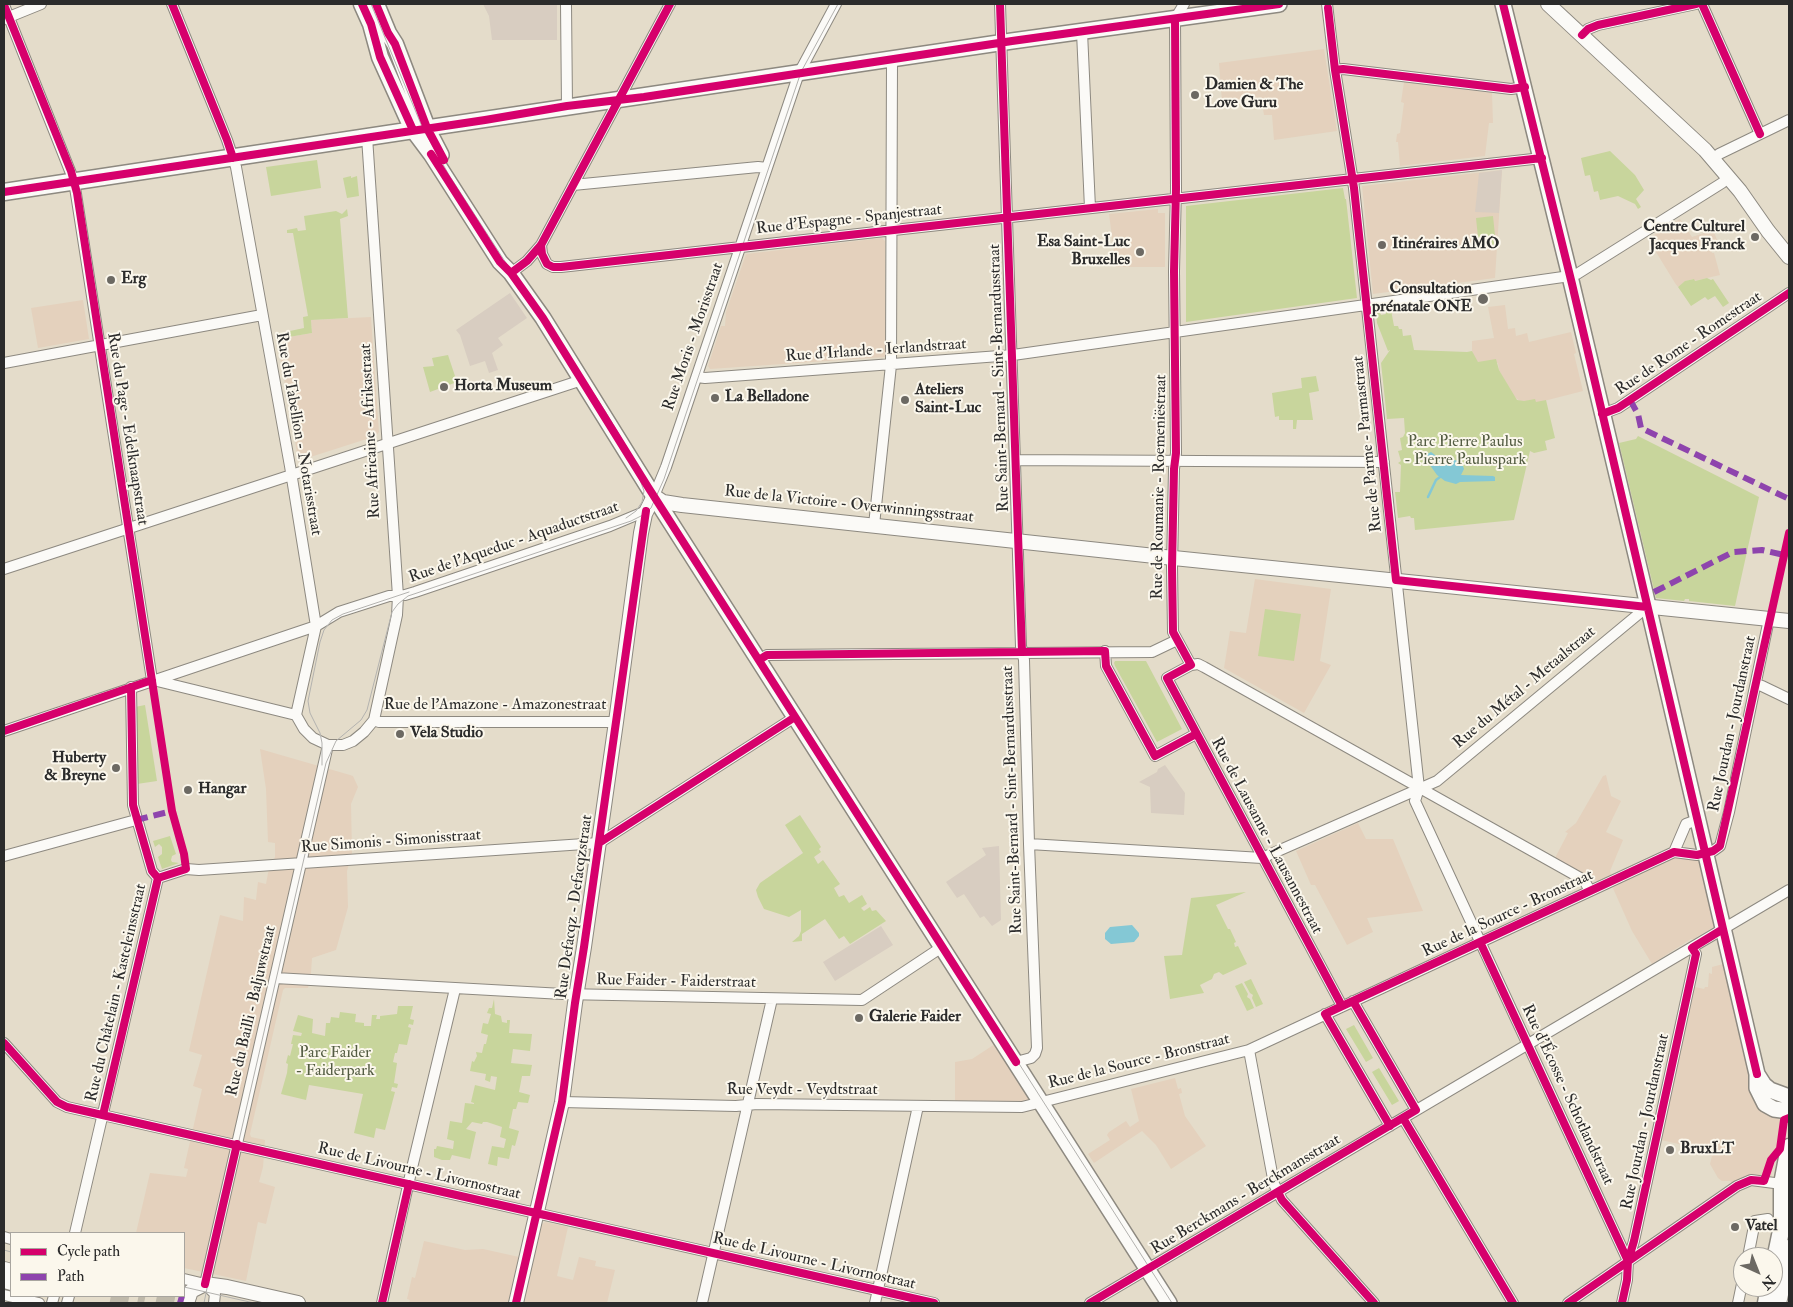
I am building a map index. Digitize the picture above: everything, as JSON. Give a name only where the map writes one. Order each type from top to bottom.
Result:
[{"type":"highway","points":[[1777,1303],[1789,1249]]},
{"type":"highway","points":[[1786,1303],[1789,1291]]},
{"type":"main road","points":[[362,4],[394,91],[420,129],[438,150],[506,258],[511,273],[532,302],[579,381],[1169,1303]]},
{"type":"main road","points":[[376,4],[388,33],[395,44],[420,129]]},
{"type":"main road","points":[[4,192],[566,106],[1279,4]]},
{"type":"main road","points":[[1503,4],[1525,87],[1570,276],[1757,1074],[1758,1088],[1765,1104],[1774,1109],[1789,1111]]},
{"type":"main road","points":[[1757,1074],[1761,1082],[1770,1090],[1789,1097]]},
{"type":"main road","points":[[1778,1247],[1782,1226],[1782,1184],[1789,1147]]},
{"type":"street","points":[[6,18],[41,4]]},
{"type":"street","name":"Rue du Tabellion - Notarisstraat","points":[[172,4],[226,136],[233,158],[291,475],[316,626],[296,715]]},
{"type":"street","points":[[566,4],[566,106]]},
{"type":"street","points":[[511,273],[527,261],[541,245],[670,4]]},
{"type":"street","name":"Rue Moris - Morisstraat","points":[[654,496],[697,378],[799,72],[836,4]]},
{"type":"street","name":"Rue Saint-Bernard - Sint-Bernardusstraat","points":[[1000,4],[1037,1048],[1036,1054],[1032,1058],[1016,1062]]},
{"type":"street","points":[[1176,19],[1184,4]]},
{"type":"street","name":"Rue de Parme - Parmastraat","points":[[1327,4],[1335,70],[1353,178],[1419,788]]},
{"type":"street","points":[[1548,4],[1582,34],[1713,160],[1740,191],[1789,257]]},
{"type":"street","points":[[1582,34],[1598,25],[1696,4]]},
{"type":"street","points":[[1702,4],[1760,134]]},
{"type":"street","name":"Rue du Page - Edelknaapstraat","points":[[4,5],[6,18],[74,181],[152,680]]},
{"type":"street","name":"Rue de Roumanie - Roemeniëstraat","points":[[1176,19],[1173,632],[1191,665]]},
{"type":"street","points":[[1082,32],[1090,208]]},
{"type":"street","points":[[874,525],[891,365],[892,60]]},
{"type":"street","points":[[1335,70],[1343,69],[1511,89],[1525,87]]},
{"type":"street","points":[[1713,160],[1719,154],[1789,120]]},
{"type":"street","name":"Rue Africaine - Afrikastraat","points":[[367,137],[398,596],[394,630],[374,720]]},
{"type":"street","name":"Rue d'Espagne - Spanjestraat","points":[[541,245],[543,259],[547,264],[553,266],[1542,158]]},
{"type":"street","points":[[573,185],[758,167],[767,168]]},
{"type":"street","name":"Rue d'Irlande - Ierlandstraat","points":[[697,378],[1013,356],[1570,276],[1577,274],[1728,177]]},
{"type":"street","name":"Rue de Rome - Romestraat","points":[[1602,414],[1618,408],[1789,293]]},
{"type":"street","points":[[4,362],[262,314]]},
{"type":"street","points":[[4,569],[579,381]]},
{"type":"street","points":[[1016,460],[1384,462]]},
{"type":"street","name":"Rue de la Victoire - Overwinningsstraat","points":[[654,496],[663,502],[682,505],[1789,621]]},
{"type":"street","name":"Rue Defacqz - Defacqzstraat","points":[[516,1303],[562,1102],[640,543],[646,512],[654,496]]},
{"type":"street","name":"Rue de l'Aqueduc - Aquaductstraat","points":[[4,731],[316,626],[339,612],[389,596],[415,592],[646,512]]},
{"type":"street","name":"Rue du Métal - Metaalstraat","points":[[1262,858],[1436,781],[1647,607]]},
{"type":"street","name":"Rue Jourdan - Jourdanstraat","points":[[1705,853],[1716,849],[1721,844],[1769,619]]},
{"type":"street","points":[[759,660],[767,655],[1149,651],[1158,650],[1177,640]]},
{"type":"street","points":[[1104,651],[1106,666],[1155,756],[1196,734]]},
{"type":"street","points":[[1191,665],[1198,664],[1204,667],[1584,880],[1590,891]]},
{"type":"street","name":"Rue de Lausanne - Lausannestraat","points":[[1191,665],[1167,678],[1342,1006]]},
{"type":"street","points":[[152,680],[296,715],[304,729],[313,738],[328,745],[343,745],[353,741],[374,720]]},
{"type":"street","points":[[1756,684],[1789,699]]},
{"type":"street","points":[[131,687],[133,805],[152,871],[158,878]]},
{"type":"street","points":[[599,843],[795,717]]},
{"type":"street","name":"Rue de l'Amazone - Amazonestraat","points":[[374,720],[379,722],[616,722]]},
{"type":"street","name":"Rue du Bailli - Baljuwstraat","points":[[205,1284],[328,745]]},
{"type":"street","name":"Rue d'Écosse - Schotlandstraat","points":[[1419,788],[1416,804],[1628,1261]]},
{"type":"street","points":[[4,856],[136,820]]},
{"type":"street","points":[[1697,820],[1686,824],[1674,852],[1695,855],[1705,853]]},
{"type":"street","name":"Rue Simonis - Simonisstraat","points":[[158,878],[186,868],[199,870],[599,843]]},
{"type":"street","points":[[1029,844],[1262,858]]},
{"type":"street","name":"Rue de la Source - Bronstraat","points":[[1041,1102],[1250,1050],[1674,852]]},
{"type":"street","name":"Rue du Châtelain - Kasteleinsstraat","points":[[76,1232],[158,878]]},
{"type":"street","name":"Rue Berckmans - Berckmansstraat","points":[[1090,1303],[1789,890]]},
{"type":"street","name":"Rue Faider - Faiderstraat","points":[[275,978],[576,994],[862,1000],[942,947]]},
{"type":"street","name":"Rue Jourdan - Jourdanstraat","points":[[1622,1303],[1627,1280],[1628,1261],[1634,1241],[1696,954],[1692,948]]},
{"type":"street","points":[[382,1303],[455,989]]},
{"type":"street","points":[[702,1303],[772,999]]},
{"type":"street","points":[[1353,1001],[1416,1110]]},
{"type":"street","points":[[1325,1014],[1390,1126]]},
{"type":"street","name":"Rue de Livourne - Livornostraat","points":[[4,1042],[57,1102],[67,1107],[236,1144],[878,1292],[934,1303]]},
{"type":"street","points":[[1250,1050],[1274,1184],[1282,1200],[1374,1303]]},
{"type":"street","name":"Rue Veydt - Veydtstraat","points":[[562,1102],[1022,1107],[1041,1102]]},
{"type":"street","points":[[875,1303],[918,1106]]},
{"type":"street","points":[[1403,1118],[1513,1303]]},
{"type":"street","points":[[1568,1303],[1737,1186],[1751,1180],[1782,1184]]},
{"type":"street","points":[[1750,1247],[1755,1221],[1768,1219]]},
{"type":"street","points":[[185,1279],[205,1284],[227,1286],[298,1303]]},
{"type":"street","points":[[187,1303],[190,1293],[205,1284]]},
{"type":"street","points":[[205,1284],[215,1294],[214,1303]]},
{"type":"street","points":[[13,1297],[40,1303]]},
{"type":"shaded area","points":[[483,4],[557,4],[557,40],[492,40],[489,16]]},
{"type":"shaded area","points":[[1324,49],[1337,131],[1274,140],[1272,115],[1264,115],[1261,97],[1222,102],[1219,63]]},
{"type":"shaded area","points":[[1404,82],[1492,93],[1493,123],[1489,123],[1485,156],[1400,166],[1398,142],[1396,142],[1397,134],[1400,133],[1404,103],[1401,102]]},
{"type":"shaded area","points":[[1502,170],[1495,278],[1373,294],[1362,186]]},
{"type":"shaded area","points":[[1502,170],[1499,213],[1475,212],[1479,173]]},
{"type":"shaded area","name":"Esa Saint-Luc Bruxelles","points":[[1158,209],[1158,213],[1165,213],[1165,267],[1116,267],[1109,214]]},
{"type":"shaded area","points":[[1680,219],[1692,237],[1713,230],[1718,242],[1709,246],[1712,253],[1714,253],[1720,275],[1686,281],[1678,287],[1675,283],[1648,239]]},
{"type":"shaded area","points":[[882,238],[885,241],[885,357],[710,369],[708,366],[721,326],[725,326],[726,312],[746,254]]},
{"type":"shaded area","points":[[510,293],[527,318],[498,338],[503,345],[492,353],[498,370],[489,373],[485,361],[470,366],[460,335],[456,330]]},
{"type":"shaded area","points":[[83,300],[89,339],[38,348],[31,308]]},
{"type":"shaded area","points":[[1505,305],[1508,329],[1515,328],[1516,336],[1527,333],[1529,342],[1571,332],[1583,391],[1536,403],[1520,401],[1513,396],[1499,370],[1498,363],[1478,362],[1475,359],[1472,351],[1472,341],[1494,338],[1488,307]]},
{"type":"shaded area","points":[[371,317],[379,432],[376,436],[301,460],[298,458],[277,339],[312,333],[311,320]]},
{"type":"shaded area","points":[[1255,579],[1331,589],[1320,661],[1331,665],[1304,713],[1224,668],[1230,631],[1246,633]]},
{"type":"shaded area","points":[[260,749],[353,776],[358,787],[351,804],[352,853],[347,871],[348,907],[336,950],[312,958],[308,988],[285,988],[283,990],[250,1134],[251,1137],[265,1140],[263,1167],[259,1182],[275,1187],[266,1224],[258,1222],[246,1281],[185,1268],[185,1232],[136,1232],[150,1173],[186,1177],[188,1169],[184,1168],[202,1089],[193,1086],[202,1055],[189,1051],[220,915],[243,921],[244,897],[256,900],[258,882],[266,884],[268,873],[275,857],[275,843],[268,842],[266,789]]},
{"type":"shaded area","points":[[1165,765],[1185,793],[1184,815],[1151,813],[1150,787],[1139,782]]},
{"type":"shaded area","points":[[1606,775],[1611,796],[1621,801],[1606,832],[1623,840],[1610,871],[1611,876],[1598,881],[1555,858],[1568,833],[1565,832],[1576,823],[1603,776]]},
{"type":"shaded area","points":[[1358,823],[1366,839],[1393,839],[1423,911],[1367,918],[1373,932],[1347,945],[1315,885],[1311,885],[1296,851]]},
{"type":"shaded area","points":[[999,846],[1001,920],[992,926],[984,916],[980,918],[964,894],[957,898],[946,882],[986,855],[982,848]]},
{"type":"shaded area","points":[[1675,855],[1700,860],[1715,927],[1711,931],[1710,929],[1691,939],[1652,964],[1632,931],[1612,886],[1665,862],[1667,858]]},
{"type":"shaded area","points":[[881,926],[893,945],[835,981],[823,962]]},
{"type":"shaded area","points":[[1727,963],[1749,1071],[1783,1121],[1770,1181],[1734,1185],[1730,1181],[1722,1181],[1718,1178],[1710,1164],[1712,1156],[1696,1153],[1697,1148],[1661,1140],[1695,987],[1704,989],[1708,987],[1709,973],[1712,974],[1712,967]]},
{"type":"shaded area","points":[[995,1044],[1031,1100],[1028,1102],[955,1101],[955,1062],[972,1059]]},
{"type":"shaded area","points":[[1175,1078],[1178,1089],[1181,1088],[1182,1093],[1179,1094],[1185,1116],[1206,1146],[1171,1169],[1156,1145],[1142,1131],[1094,1163],[1088,1154],[1110,1140],[1107,1135],[1109,1132],[1126,1121],[1130,1127],[1139,1121],[1131,1089]]},
{"type":"shaded area","points":[[545,1222],[568,1227],[557,1276],[573,1280],[579,1257],[596,1261],[595,1266],[615,1270],[607,1303],[523,1303],[541,1225]]},
{"type":"shaded area","points":[[424,1241],[465,1250],[483,1249],[519,1257],[508,1303],[409,1303],[410,1300],[407,1299],[412,1277],[415,1278]]},
{"type":"green space","points":[[1610,151],[1635,175],[1644,190],[1636,199],[1641,207],[1638,209],[1635,204],[1618,196],[1600,200],[1598,191],[1594,192],[1590,175],[1585,176],[1581,158]]},
{"type":"green space","points":[[317,160],[321,188],[271,196],[266,167]]},
{"type":"green space","points":[[351,176],[351,178],[357,176],[359,196],[347,198],[343,178]]},
{"type":"green space","points":[[1343,188],[1346,199],[1357,298],[1186,322],[1186,206]]},
{"type":"green space","points":[[347,209],[348,216],[340,219],[348,318],[311,320],[312,333],[277,339],[276,333],[304,328],[303,317],[308,316],[293,233],[287,233],[287,230],[297,228],[298,231],[306,230],[304,216],[336,211],[342,214]]},
{"type":"green space","points":[[1493,216],[1496,245],[1479,247],[1476,218]]},
{"type":"green space","points":[[1713,279],[1729,303],[1723,307],[1715,296],[1708,300],[1705,297],[1691,306],[1678,287],[1685,281]]},
{"type":"green space","name":"Parc Pierre Paulus - Pierre Pauluspark","points":[[1391,310],[1394,326],[1402,329],[1403,336],[1411,335],[1414,350],[1472,351],[1478,362],[1496,359],[1499,370],[1517,400],[1535,399],[1536,402],[1546,400],[1555,438],[1545,441],[1547,450],[1534,453],[1530,451],[1514,520],[1415,530],[1414,518],[1410,516],[1398,518],[1395,492],[1400,492],[1401,465],[1398,463],[1401,461],[1398,451],[1402,450],[1400,438],[1405,433],[1404,418],[1387,419],[1381,363],[1390,350],[1388,351],[1377,323],[1376,313],[1386,314],[1386,311]]},
{"type":"green space","points":[[448,355],[457,382],[430,392],[423,367],[434,366],[432,358]]},
{"type":"green space","points":[[1316,376],[1319,391],[1309,393],[1313,420],[1297,420],[1296,429],[1293,429],[1293,420],[1279,420],[1279,416],[1275,417],[1272,393],[1302,388],[1301,378]]},
{"type":"green space","points":[[1638,436],[1759,497],[1735,606],[1689,601],[1689,599],[1684,601],[1656,598],[1619,443],[1636,439]]},
{"type":"green space","points":[[1265,609],[1301,614],[1294,661],[1258,656]]},
{"type":"green space","points":[[1115,661],[1146,661],[1182,729],[1157,742],[1115,666]]},
{"type":"green space","points":[[145,705],[157,781],[137,784],[135,707]]},
{"type":"green space","points":[[800,815],[821,847],[819,849],[821,852],[814,857],[818,864],[823,860],[840,884],[834,888],[839,897],[844,895],[849,903],[862,895],[867,904],[861,908],[864,911],[870,907],[872,911],[876,910],[886,921],[850,944],[844,936],[839,939],[825,919],[802,934],[802,941],[792,942],[799,936],[801,931],[801,910],[789,917],[764,909],[758,897],[756,890],[760,883],[803,853],[785,825]]},
{"type":"green space","points":[[170,836],[176,854],[172,856],[171,860],[172,862],[179,863],[162,869],[158,857],[162,854],[162,847],[159,844],[155,847],[153,841]]},
{"type":"green space","points":[[1246,892],[1216,905],[1236,942],[1234,943],[1235,947],[1238,946],[1247,964],[1223,975],[1219,972],[1214,974],[1212,979],[1200,985],[1204,993],[1170,999],[1164,956],[1182,955],[1191,898]]},
{"type":"green space","points":[[1251,979],[1263,1004],[1256,1007],[1252,998],[1253,995],[1244,982]]},
{"type":"green space","points":[[1242,983],[1248,994],[1247,997],[1254,1008],[1247,1011],[1235,986]]},
{"type":"green space","points":[[494,999],[495,1014],[501,1016],[502,1022],[507,1023],[507,1020],[510,1020],[509,1033],[532,1034],[530,1051],[513,1049],[511,1063],[532,1065],[530,1076],[522,1076],[519,1092],[530,1095],[528,1103],[518,1102],[516,1109],[513,1109],[509,1128],[519,1131],[515,1146],[512,1145],[509,1159],[498,1157],[497,1166],[488,1164],[492,1146],[504,1148],[506,1139],[500,1137],[502,1127],[487,1122],[482,1124],[472,1122],[466,1129],[476,1132],[470,1159],[452,1155],[450,1160],[442,1160],[434,1157],[434,1149],[437,1146],[453,1149],[454,1141],[447,1139],[450,1121],[462,1123],[465,1103],[474,1104],[471,1102],[475,1085],[495,1090],[497,1077],[491,1076],[490,1082],[485,1080],[486,1074],[470,1071],[472,1061],[474,1062],[477,1056],[476,1052],[482,1053],[484,1044],[486,1044],[488,1035],[481,1033],[483,1023],[488,1024],[491,1014],[487,1013],[489,1008],[492,1008]]},
{"type":"green space","name":"Parc Faider - Faiderpark","points":[[398,1006],[413,1006],[410,1019],[414,1020],[413,1025],[409,1024],[408,1027],[411,1028],[407,1045],[399,1044],[397,1053],[395,1053],[393,1062],[397,1063],[394,1083],[398,1084],[397,1088],[392,1087],[391,1091],[395,1092],[385,1130],[376,1128],[374,1138],[354,1133],[363,1094],[309,1085],[306,1100],[281,1094],[287,1073],[288,1064],[286,1063],[293,1044],[291,1044],[293,1035],[301,1036],[302,1033],[293,1031],[298,1015],[313,1019],[312,1033],[325,1036],[326,1023],[330,1023],[331,1017],[339,1018],[340,1012],[356,1014],[355,1022],[364,1023],[364,1026],[371,1026],[372,1015],[377,1015],[376,1019],[380,1019],[380,1016],[397,1014]]},
{"type":"green space","points":[[1354,1025],[1373,1058],[1366,1062],[1346,1029]]},
{"type":"green space","points":[[1379,1068],[1399,1101],[1392,1105],[1372,1072]]},
{"type":"water","points":[[1431,452],[1439,458],[1462,463],[1464,469],[1461,475],[1493,476],[1495,481],[1460,482],[1456,484],[1445,481],[1437,475],[1427,461],[1425,455]]},
{"type":"water","points":[[1132,925],[1139,933],[1134,942],[1111,944],[1105,939],[1105,933],[1110,927]]},
{"type":"waterway","points":[[1428,497],[1436,480],[1440,477]]},
{"type":"tunnel","points":[[116,1297],[144,1303]]},
{"type":"tunnel","points":[[162,1297],[190,1303]]},
{"type":"tram line","points":[[371,4],[423,129],[449,175],[605,411],[653,491],[1172,1303]]},
{"type":"tram line","points":[[204,1303],[222,1214],[326,763],[336,741],[361,720],[367,710],[392,612],[408,596],[631,521],[645,514],[651,508],[664,479],[801,72],[838,4]]},
{"type":"tram line","points":[[626,518],[636,511],[642,502],[644,491],[639,477]]},
{"type":"tram line","points":[[322,765],[320,733],[310,713],[308,701],[324,630],[332,620],[343,614],[409,592]]},
{"type":"tram line","points":[[4,1250],[10,1252]]},
{"type":"tram line","points":[[185,1287],[254,1303]]},
{"type":"marked path","points":[[1630,400],[1638,414],[1641,428],[1789,499]]},
{"type":"marked path","points":[[1654,592],[1733,552],[1762,550],[1784,555]]},
{"type":"marked path","points":[[136,820],[172,811]]},
{"type":"marked path","points":[[180,1303],[182,1297]]},
{"type":"cycle path","points":[[172,4],[233,158]]},
{"type":"cycle path","points":[[362,4],[371,24],[380,57],[413,130]]},
{"type":"cycle path","points":[[376,4],[388,33],[395,44],[427,128],[444,160]]},
{"type":"cycle path","points":[[511,273],[527,261],[541,245],[670,4]]},
{"type":"cycle path","points":[[1000,4],[1022,652]]},
{"type":"cycle path","points":[[4,192],[567,106],[644,97],[1012,41],[1279,4]]},
{"type":"cycle path","points":[[1503,4],[1572,284],[1757,1074]]},
{"type":"cycle path","points":[[1582,35],[1588,29],[1598,25],[1696,4]]},
{"type":"cycle path","points":[[1702,4],[1760,134]]},
{"type":"cycle path","points":[[4,5],[71,171],[77,193],[172,811],[184,854],[186,869],[158,878]]},
{"type":"cycle path","points":[[1328,8],[1335,70],[1354,188],[1396,580],[1647,607]]},
{"type":"cycle path","points":[[1175,19],[1176,189],[1174,271],[1176,453],[1172,567],[1173,632],[1191,665],[1167,678],[1342,1006]]},
{"type":"cycle path","points":[[1335,70],[1343,69],[1511,89],[1525,87]]},
{"type":"cycle path","points":[[431,154],[500,262],[511,273],[543,318],[648,487],[1016,1062]]},
{"type":"cycle path","points":[[541,245],[542,254],[547,264],[553,267],[561,267],[1542,158]]},
{"type":"cycle path","points":[[1602,414],[1618,408],[1789,293]]},
{"type":"cycle path","points":[[516,1303],[562,1102],[646,511]]},
{"type":"cycle path","points":[[1390,1126],[1325,1014],[1674,852],[1697,855],[1713,851],[1720,846],[1789,533]]},
{"type":"cycle path","points":[[759,660],[767,655],[1105,651],[1106,666],[1155,756],[1196,734]]},
{"type":"cycle path","points":[[4,731],[152,680]]},
{"type":"cycle path","points":[[131,687],[133,805],[152,871],[158,878]]},
{"type":"cycle path","points":[[599,843],[795,717]]},
{"type":"cycle path","points":[[103,1115],[158,878]]},
{"type":"cycle path","points":[[1622,1303],[1627,1280],[1628,1261],[1634,1241],[1696,954],[1692,948],[1723,929]]},
{"type":"cycle path","points":[[1480,942],[1628,1261]]},
{"type":"cycle path","points":[[1090,1303],[1416,1110],[1353,1001]]},
{"type":"cycle path","points":[[4,1043],[57,1102],[67,1107],[934,1303]]},
{"type":"cycle path","points":[[1403,1118],[1513,1303]]},
{"type":"cycle path","points":[[1568,1303],[1737,1186],[1751,1180],[1764,1181],[1771,1160],[1780,1149],[1784,1120],[1789,1118]]},
{"type":"cycle path","points":[[205,1284],[237,1144]]},
{"type":"cycle path","points":[[382,1303],[409,1184]]},
{"type":"cycle path","points":[[1278,1192],[1282,1200],[1374,1303]]},
{"type":"place","name":"Damien & The Love Guru","points":[[1195,95]]},
{"type":"place","name":"Centre Culturel Jacques Franck","points":[[1755,237]]},
{"type":"place","name":"Itinéraires AMO","points":[[1382,245]]},
{"type":"place","name":"Esa Saint-Luc Bruxelles","points":[[1140,252]]},
{"type":"place","name":"Erg","points":[[111,280]]},
{"type":"place","name":"Consultation prénatale ONE","points":[[1483,299]]},
{"type":"place","name":"Horta Museum","points":[[444,387]]},
{"type":"place","name":"La Belladone","points":[[715,398]]},
{"type":"place","name":"Ateliers Saint-Luc","points":[[905,400]]},
{"type":"place","name":"Vela Studio","points":[[400,734]]},
{"type":"place","name":"Huberty & Breyne","points":[[116,768]]},
{"type":"place","name":"Hangar","points":[[188,790]]},
{"type":"place","name":"Galerie Faider","points":[[859,1018]]},
{"type":"place","name":"BruxLT","points":[[1670,1150]]},
{"type":"place","name":"Vatel","points":[[1735,1227]]}]
